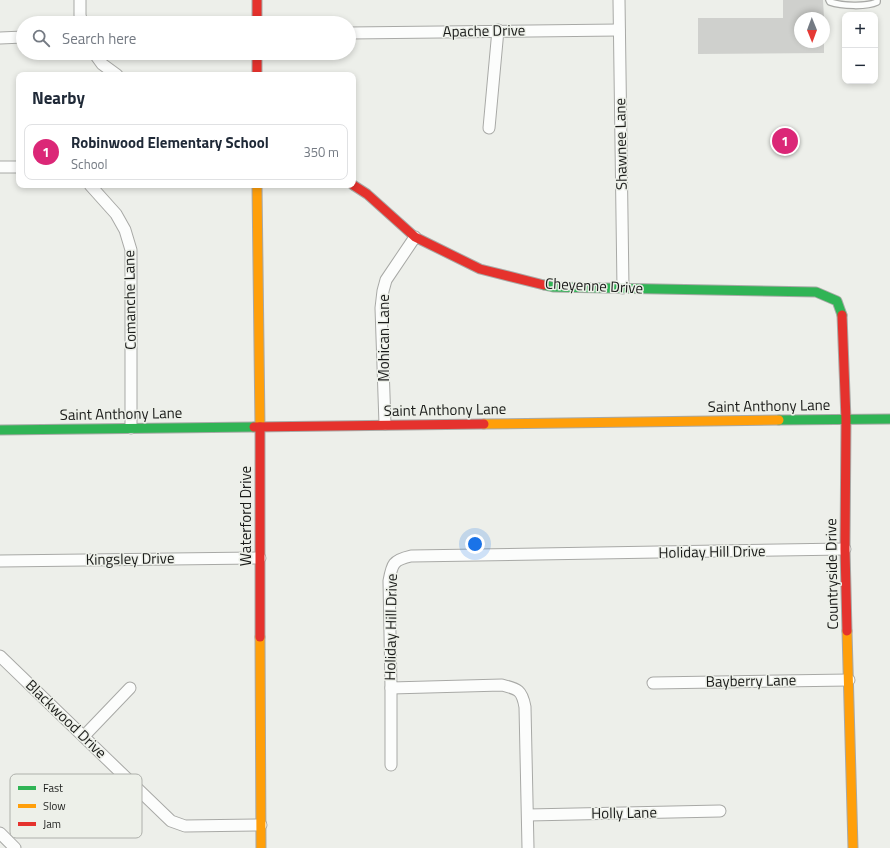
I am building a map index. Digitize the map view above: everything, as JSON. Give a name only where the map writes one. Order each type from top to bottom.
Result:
[{"type":"street","points":[[80,0],[80,16]]},
{"type":"street","points":[[257,0],[257,16]]},
{"type":"street","name":"Shawnee Lane","points":[[619,0],[623,288]]},
{"type":"street","points":[[489,128],[498,30]]},
{"type":"street","name":"Apache Drive","points":[[356,33],[498,30],[619,30]]},
{"type":"street","points":[[0,38],[16,37]]},
{"type":"street","points":[[99,60],[112,72]]},
{"type":"street","points":[[257,60],[257,72]]},
{"type":"street","points":[[0,168],[16,167]]},
{"type":"street","name":"Cheyenne Drive","points":[[356,187],[367,194],[415,237],[480,270],[553,287],[816,292],[837,301]]},
{"type":"street","name":"Comanche Lane","points":[[93,188],[116,214],[125,230],[131,250],[131,428]]},
{"type":"street","name":"Waterford Drive","points":[[257,188],[260,426],[261,848]]},
{"type":"street","name":"Mohican Lane","points":[[385,424],[381,308],[383,291],[386,280],[415,237]]},
{"type":"street","name":"Countryside Drive","points":[[837,301],[842,316],[846,420],[845,550],[853,848]]},
{"type":"street","name":"Saint Anthony Lane","points":[[0,430],[385,424],[890,419]]},
{"type":"street","name":"Holiday Hill Drive","points":[[528,848],[525,706],[523,696],[515,688],[502,685],[391,688],[389,581],[391,566],[400,559],[411,556],[845,550]]},
{"type":"street","name":"Kingsley Drive","points":[[0,561],[260,558]]},
{"type":"street","name":"Blackwood Drive","points":[[0,656],[123,774]]},
{"type":"street","name":"Bayberry Lane","points":[[653,683],[849,680]]},
{"type":"street","points":[[84,736],[130,688]]},
{"type":"street","points":[[391,688],[391,765]]},
{"type":"street","name":"Blackwood Drive","points":[[142,793],[171,821],[185,826],[260,825]]},
{"type":"street","name":"Holly Lane","points":[[528,815],[720,811]]},
{"type":"street","points":[[0,833],[15,848]]},
{"type":"lane","points":[[829,0],[836,5],[852,2],[871,5],[877,2],[877,0]]},
{"type":"building","points":[[783,0],[823,0],[824,12],[794,12],[794,48],[824,48],[824,53],[698,54],[698,18],[783,18]]},
{"type":"traffic: fast","points":[[544,285],[553,287],[816,292],[837,301],[842,315]]},
{"type":"traffic: fast","points":[[779,420],[890,419]]},
{"type":"traffic: fast","points":[[0,430],[254,427]]},
{"type":"traffic: slow","points":[[257,188],[260,427]]},
{"type":"traffic: slow","points":[[484,424],[779,420]]},
{"type":"traffic: slow","points":[[847,631],[853,848]]},
{"type":"traffic: slow","points":[[260,637],[261,848]]},
{"type":"traffic: jam","points":[[257,0],[257,16]]},
{"type":"traffic: jam","points":[[257,60],[257,72]]},
{"type":"traffic: jam","points":[[356,187],[367,194],[415,237],[480,269],[544,285]]},
{"type":"traffic: jam","points":[[842,315],[846,420],[845,549],[847,631]]},
{"type":"traffic: jam","points":[[254,427],[484,424]]},
{"type":"traffic: jam","points":[[260,427],[260,637]]},
{"type":"place","name":"Robinwood Elementary School","points":[[785,141]]}]
